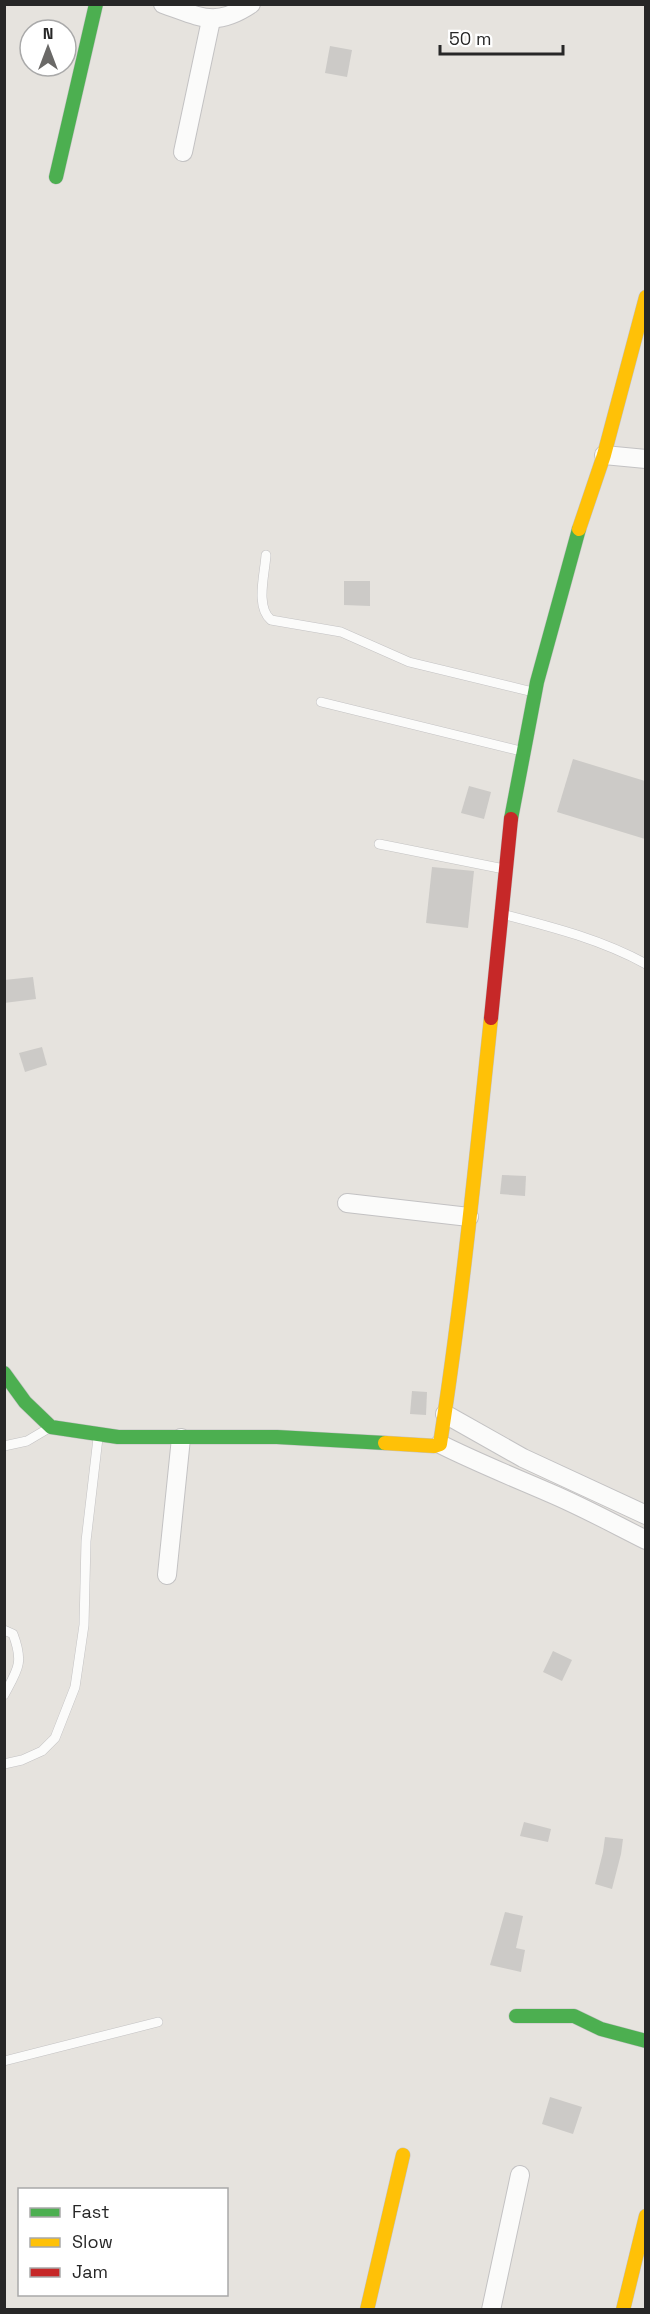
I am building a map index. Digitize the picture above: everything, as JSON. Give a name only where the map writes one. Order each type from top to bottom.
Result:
[{"type":"street","points":[[56,177],[96,4]]},
{"type":"street","points":[[163,4],[211,20],[228,18],[251,4]]},
{"type":"street","points":[[183,152],[211,20]]},
{"type":"street","points":[[4,1373],[25,1402],[51,1427],[118,1437],[277,1437],[434,1446],[442,1431],[469,1217],[511,817],[535,692],[575,541],[604,455],[645,297]]},
{"type":"street","points":[[604,455],[645,459]]},
{"type":"street","points":[[346,1203],[469,1217]]},
{"type":"street","points":[[442,1431],[523,1458],[645,1515]]},
{"type":"street","points":[[442,1431],[572,1503],[645,1540]]},
{"type":"street","points":[[167,1575],[182,1438]]},
{"type":"street","points":[[516,2016],[574,2016],[601,2029],[645,2040]]},
{"type":"street","points":[[368,2310],[403,2155]]},
{"type":"street","points":[[490,2310],[520,2175]]},
{"type":"street","points":[[623,2310],[645,2217]]},
{"type":"lane","points":[[266,555],[263,603],[265,615],[271,620],[341,632],[409,662],[535,692]]},
{"type":"lane","points":[[321,702],[524,752]]},
{"type":"lane","points":[[379,844],[504,869]]},
{"type":"lane","points":[[500,913],[590,938],[617,948],[645,964]]},
{"type":"lane","points":[[4,1446],[27,1441],[51,1427]]},
{"type":"lane","points":[[4,1764],[22,1760],[42,1751],[55,1738],[75,1687],[84,1625],[86,1541],[99,1435]]},
{"type":"lane","points":[[4,1630],[13,1634],[19,1650],[19,1668],[4,1695]]},
{"type":"lane","points":[[4,2061],[159,2022]]},
{"type":"building","points":[[330,46],[352,50],[347,77],[325,73]]},
{"type":"building","points":[[344,581],[370,581],[370,606],[344,605]]},
{"type":"building","points":[[573,759],[645,781],[645,839],[557,812]]},
{"type":"building","points":[[469,786],[491,792],[484,819],[461,813]]},
{"type":"building","points":[[432,867],[474,871],[468,928],[426,923]]},
{"type":"building","points":[[33,977],[36,999],[4,1003],[4,980]]},
{"type":"building","points":[[42,1047],[47,1065],[25,1072],[19,1053]]},
{"type":"building","points":[[502,1175],[526,1176],[525,1196],[500,1194]]},
{"type":"building","points":[[412,1391],[427,1392],[426,1415],[410,1414]]},
{"type":"building","points":[[553,1651],[572,1660],[562,1681],[543,1672]]},
{"type":"building","points":[[524,1822],[551,1829],[548,1842],[520,1836]]},
{"type":"building","points":[[605,1837],[623,1839],[612,1889],[595,1884]]},
{"type":"building","points":[[505,1912],[523,1916],[516,1948],[525,1950],[521,1972],[490,1965]]},
{"type":"building","points":[[550,2097],[582,2107],[573,2134],[542,2124]]},
{"type":"traffic: fast","points":[[56,177],[96,4]]},
{"type":"traffic: fast","points":[[511,819],[537,682],[579,529]]},
{"type":"traffic: fast","points":[[4,1373],[25,1402],[51,1427],[118,1437],[277,1437],[385,1443]]},
{"type":"traffic: fast","points":[[516,2016],[574,2016],[601,2029],[646,2041]]},
{"type":"traffic: slow","points":[[579,529],[604,455],[646,297]]},
{"type":"traffic: slow","points":[[385,1443],[434,1446],[440,1444],[462,1285],[491,1018]]},
{"type":"traffic: slow","points":[[367,2310],[403,2155]]},
{"type":"traffic: slow","points":[[623,2310],[646,2216]]},
{"type":"traffic: jam","points":[[491,1018],[511,819]]}]
